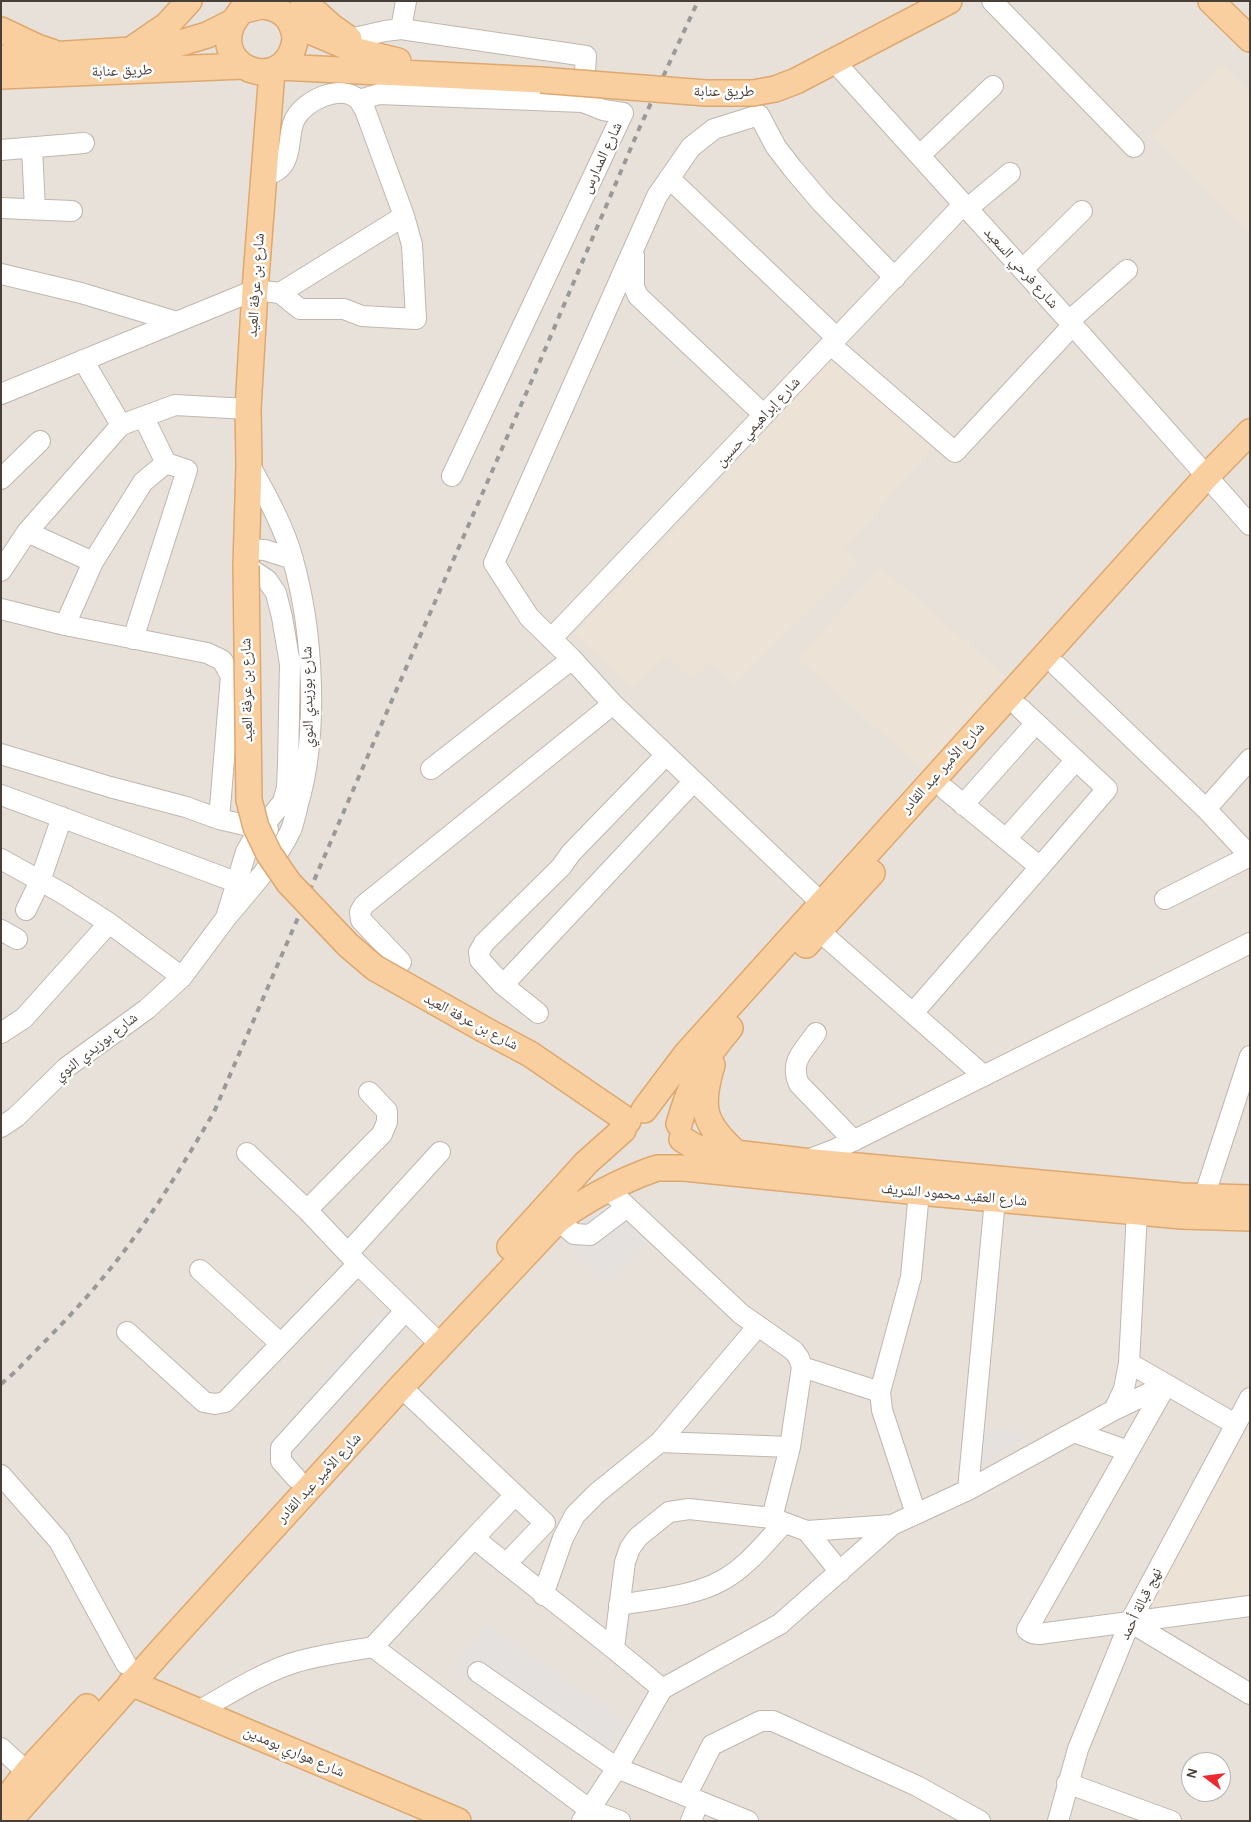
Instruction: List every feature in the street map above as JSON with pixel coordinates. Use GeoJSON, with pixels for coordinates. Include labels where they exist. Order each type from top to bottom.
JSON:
{"type":"FeatureCollection","features":[{"type":"Feature","properties":{"kind":"main road"},"geometry":{"type":"LineString","coordinates":[[128,51],[166,25],[189,1]]}},
{"type":"Feature","properties":{"kind":"main road","name":"طريق عنابة"},"geometry":{"type":"LineString","coordinates":[[276,69],[541,80],[706,93],[754,93],[775,90],[796,81],[949,1]]}},
{"type":"Feature","properties":{"kind":"main road"},"geometry":{"type":"LineString","coordinates":[[1211,1],[1250,38]]}},
{"type":"Feature","properties":{"kind":"main road"},"geometry":{"type":"LineString","coordinates":[[1235,1],[1250,16]]}},
{"type":"Feature","properties":{"kind":"main road"},"geometry":{"type":"LineString","coordinates":[[292,11],[295,39],[291,55],[276,69],[257,72],[243,66],[234,56],[229,43],[230,29],[240,11],[262,6],[280,11],[292,11],[332,27],[373,56]]}},
{"type":"Feature","properties":{"kind":"main road","name":"طريق عنابة"},"geometry":{"type":"LineString","coordinates":[[1,58],[164,48],[207,35],[240,11]]}},
{"type":"Feature","properties":{"kind":"main road","name":"طريق عنابة"},"geometry":{"type":"LineString","coordinates":[[292,11],[339,44],[373,56],[479,78]]}},
{"type":"Feature","properties":{"kind":"main road"},"geometry":{"type":"LineString","coordinates":[[1,30],[37,47],[59,54]]}},
{"type":"Feature","properties":{"kind":"main road","name":"طريق عنابة"},"geometry":{"type":"LineString","coordinates":[[1,76],[243,66]]}},
{"type":"Feature","properties":{"kind":"main road","name":"شارع بن عرفة العيد"},"geometry":{"type":"LineString","coordinates":[[276,69],[254,290],[248,409],[249,464],[246,558],[249,800],[256,827],[289,884],[348,946],[375,968],[409,989],[530,1054],[631,1120]]}},
{"type":"Feature","properties":{"kind":"main road","name":"شارع الأمير عبد القادر"},"geometry":{"type":"LineString","coordinates":[[680,1132],[697,1073],[720,1040],[820,917],[955,797],[1028,715],[1057,666],[1211,483],[1250,432]]}},
{"type":"Feature","properties":{"kind":"main road","name":"شارع الأمير عبد القادر"},"geometry":{"type":"LineString","coordinates":[[1,1806],[27,1772],[129,1674],[401,1387],[435,1339],[501,1257],[586,1162],[631,1120],[687,1053],[820,917],[1211,483],[1250,456]]}},
{"type":"Feature","properties":{"kind":"main road"},"geometry":{"type":"LineString","coordinates":[[720,1040],[706,1091],[706,1111],[713,1129],[736,1153]]}},
{"type":"Feature","properties":{"kind":"main road"},"geometry":{"type":"LineString","coordinates":[[653,1108],[664,1111],[672,1116],[680,1132],[679,1154],[673,1162],[664,1168],[644,1169],[635,1165],[623,1150],[621,1140],[631,1120],[653,1108]]}},
{"type":"Feature","properties":{"kind":"main road","name":"شارع العقيد محمود الشريف"},"geometry":{"type":"LineString","coordinates":[[680,1132],[695,1147],[803,1161],[1172,1195],[1250,1198]]}},
{"type":"Feature","properties":{"kind":"main road","name":"شارع العقيد محمود الشريف"},"geometry":{"type":"LineString","coordinates":[[656,1169],[684,1168],[1182,1216],[1250,1218]]}},
{"type":"Feature","properties":{"kind":"main road","name":"شارع الأمير عبد القادر"},"geometry":{"type":"LineString","coordinates":[[10,1821],[129,1674],[296,1478],[435,1339],[558,1220],[607,1188],[656,1169]]}},
{"type":"Feature","properties":{"kind":"main road","name":"شارع هواري بومدين"},"geometry":{"type":"LineString","coordinates":[[129,1674],[197,1712],[458,1821]]}},
{"type":"Feature","properties":{"kind":"street"},"geometry":{"type":"LineString","coordinates":[[401,29],[406,1]]}},
{"type":"Feature","properties":{"kind":"street"},"geometry":{"type":"LineString","coordinates":[[992,1],[1134,147]]}},
{"type":"Feature","properties":{"kind":"street"},"geometry":{"type":"LineString","coordinates":[[350,39],[401,29],[586,56],[583,102],[378,94],[358,100]]}},
{"type":"Feature","properties":{"kind":"street","name":"شارع فرحي السعيد"},"geometry":{"type":"LineString","coordinates":[[834,61],[1071,323],[1250,525]]}},
{"type":"Feature","properties":{"kind":"street"},"geometry":{"type":"LineString","coordinates":[[920,155],[993,86]]}},
{"type":"Feature","properties":{"kind":"street"},"geometry":{"type":"LineString","coordinates":[[1,394],[254,290],[280,294],[300,309],[344,309],[362,316],[416,319],[412,245],[404,216],[365,110],[358,100],[349,94],[338,93],[316,100],[303,109],[295,119],[285,162],[275,172],[265,175]]}},
{"type":"Feature","properties":{"kind":"street","name":"شارع المدارس"},"geometry":{"type":"LineString","coordinates":[[452,476],[623,114],[603,110],[583,102]]}},
{"type":"Feature","properties":{"kind":"street"},"geometry":{"type":"LineString","coordinates":[[895,278],[821,202],[793,169],[776,147],[759,115],[714,130],[691,147],[657,196],[494,563],[529,617],[572,659],[612,704],[694,782],[913,1013],[984,1076]]}},
{"type":"Feature","properties":{"kind":"street"},"geometry":{"type":"LineString","coordinates":[[1,150],[84,144]]}},
{"type":"Feature","properties":{"kind":"street"},"geometry":{"type":"LineString","coordinates":[[32,148],[36,209]]}},
{"type":"Feature","properties":{"kind":"street","name":"شارع إبراهيمي حسين"},"geometry":{"type":"LineString","coordinates":[[552,639],[895,278],[966,206],[1010,173]]}},
{"type":"Feature","properties":{"kind":"street"},"geometry":{"type":"LineString","coordinates":[[669,178],[834,342],[955,452],[1071,323],[1127,270]]}},
{"type":"Feature","properties":{"kind":"street"},"geometry":{"type":"LineString","coordinates":[[1,208],[72,211]]}},
{"type":"Feature","properties":{"kind":"street"},"geometry":{"type":"LineString","coordinates":[[1022,269],[1082,211]]}},
{"type":"Feature","properties":{"kind":"street"},"geometry":{"type":"LineString","coordinates":[[280,294],[404,216]]}},
{"type":"Feature","properties":{"kind":"street"},"geometry":{"type":"LineString","coordinates":[[634,248],[634,287],[638,296],[764,415]]}},
{"type":"Feature","properties":{"kind":"street"},"geometry":{"type":"LineString","coordinates":[[1,274],[81,293],[177,322]]}},
{"type":"Feature","properties":{"kind":"street"},"geometry":{"type":"LineString","coordinates":[[83,360],[122,425]]}},
{"type":"Feature","properties":{"kind":"street"},"geometry":{"type":"LineString","coordinates":[[1,571],[27,532],[122,425],[175,405],[248,409]]}},
{"type":"Feature","properties":{"kind":"street"},"geometry":{"type":"LineString","coordinates":[[133,639],[187,470],[166,463],[144,418]]}},
{"type":"Feature","properties":{"kind":"street"},"geometry":{"type":"LineString","coordinates":[[1,479],[40,441]]}},
{"type":"Feature","properties":{"kind":"street"},"geometry":{"type":"LineString","coordinates":[[65,625],[92,562],[143,482],[166,463]]}},
{"type":"Feature","properties":{"kind":"street","name":"شارع بوزيدي النوي"},"geometry":{"type":"LineString","coordinates":[[1,1127],[16,1117],[67,1067],[147,1008],[182,977],[226,918],[271,864],[291,828],[305,782],[309,752],[310,696],[308,644],[302,599],[293,559],[270,501],[249,464]]}},
{"type":"Feature","properties":{"kind":"street"},"geometry":{"type":"LineString","coordinates":[[27,532],[92,562]]}},
{"type":"Feature","properties":{"kind":"street"},"geometry":{"type":"LineString","coordinates":[[246,558],[265,550],[293,559]]}},
{"type":"Feature","properties":{"kind":"street","name":"شارع بوزيدي النوي"},"geometry":{"type":"LineString","coordinates":[[226,918],[246,852],[255,836],[283,802],[287,787],[290,664],[282,617],[276,593],[267,580],[246,558]]}},
{"type":"Feature","properties":{"kind":"street"},"geometry":{"type":"LineString","coordinates":[[1,609],[65,625],[207,653],[222,660],[232,676],[219,820]]}},
{"type":"Feature","properties":{"kind":"street"},"geometry":{"type":"LineString","coordinates":[[431,769],[572,659]]}},
{"type":"Feature","properties":{"kind":"street"},"geometry":{"type":"LineString","coordinates":[[1057,666],[1206,810],[1250,856],[1165,899]]}},
{"type":"Feature","properties":{"kind":"street"},"geometry":{"type":"LineString","coordinates":[[401,962],[361,920],[360,912],[364,905],[612,704]]}},
{"type":"Feature","properties":{"kind":"street"},"geometry":{"type":"LineString","coordinates":[[913,1013],[1107,789],[1028,715]]}},
{"type":"Feature","properties":{"kind":"street"},"geometry":{"type":"LineString","coordinates":[[1,754],[110,787],[186,807],[219,820],[262,829],[291,828]]}},
{"type":"Feature","properties":{"kind":"street"},"geometry":{"type":"LineString","coordinates":[[538,1014],[503,985],[480,960],[479,952],[484,943],[561,867],[571,853],[666,755]]}},
{"type":"Feature","properties":{"kind":"street"},"geometry":{"type":"LineString","coordinates":[[1206,810],[1250,759]]}},
{"type":"Feature","properties":{"kind":"street"},"geometry":{"type":"LineString","coordinates":[[1006,839],[1076,760]]}},
{"type":"Feature","properties":{"kind":"street"},"geometry":{"type":"LineString","coordinates":[[503,985],[694,782]]}},
{"type":"Feature","properties":{"kind":"street"},"geometry":{"type":"LineString","coordinates":[[1,795],[236,882]]}},
{"type":"Feature","properties":{"kind":"street"},"geometry":{"type":"LineString","coordinates":[[955,797],[1040,867]]}},
{"type":"Feature","properties":{"kind":"street"},"geometry":{"type":"LineString","coordinates":[[26,910],[40,881],[62,817]]}},
{"type":"Feature","properties":{"kind":"street"},"geometry":{"type":"LineString","coordinates":[[1,859],[109,923],[182,977]]}},
{"type":"Feature","properties":{"kind":"street"},"geometry":{"type":"LineString","coordinates":[[1,1033],[24,1018],[109,923]]}},
{"type":"Feature","properties":{"kind":"street"},"geometry":{"type":"LineString","coordinates":[[803,1161],[854,1140],[1250,943]]}},
{"type":"Feature","properties":{"kind":"street"},"geometry":{"type":"LineString","coordinates":[[816,1033],[795,1063],[794,1074],[799,1084],[854,1140]]}},
{"type":"Feature","properties":{"kind":"street"},"geometry":{"type":"LineString","coordinates":[[1204,1197],[1250,1056]]}},
{"type":"Feature","properties":{"kind":"street"},"geometry":{"type":"LineString","coordinates":[[307,1210],[382,1134],[387,1122],[388,1111],[369,1092]]}},
{"type":"Feature","properties":{"kind":"street"},"geometry":{"type":"LineString","coordinates":[[127,1332],[204,1402],[215,1404],[225,1402],[281,1344],[440,1152]]}},
{"type":"Feature","properties":{"kind":"street"},"geometry":{"type":"LineString","coordinates":[[247,1153],[307,1210],[352,1259],[435,1339]]}},
{"type":"Feature","properties":{"kind":"street"},"geometry":{"type":"LineString","coordinates":[[607,1188],[741,1314],[794,1351],[802,1367],[778,1520],[744,1565],[723,1581],[698,1591],[620,1605]]}},
{"type":"Feature","properties":{"kind":"street"},"geometry":{"type":"LineString","coordinates":[[916,1514],[882,1410],[880,1392],[911,1277],[919,1192]]}},
{"type":"Feature","properties":{"kind":"street"},"geometry":{"type":"LineString","coordinates":[[968,1490],[995,1199]]}},
{"type":"Feature","properties":{"kind":"street"},"geometry":{"type":"LineString","coordinates":[[558,1220],[574,1234],[590,1235],[627,1207]]}},
{"type":"Feature","properties":{"kind":"street"},"geometry":{"type":"LineString","coordinates":[[1114,1410],[1124,1389],[1129,1363],[1136,1212]]}},
{"type":"Feature","properties":{"kind":"street"},"geometry":{"type":"LineString","coordinates":[[200,1270],[281,1344]]}},
{"type":"Feature","properties":{"kind":"street"},"geometry":{"type":"LineString","coordinates":[[296,1478],[281,1461],[281,1448],[405,1311]]}},
{"type":"Feature","properties":{"kind":"street"},"geometry":{"type":"LineString","coordinates":[[543,1595],[562,1538],[575,1515],[597,1493],[660,1442],[758,1326]]}},
{"type":"Feature","properties":{"kind":"street"},"geometry":{"type":"LineString","coordinates":[[1129,1363],[1235,1424]]}},
{"type":"Feature","properties":{"kind":"street"},"geometry":{"type":"LineString","coordinates":[[802,1367],[880,1392]]}},
{"type":"Feature","properties":{"kind":"street"},"geometry":{"type":"LineString","coordinates":[[586,1815],[617,1768],[662,1689],[780,1624],[892,1525],[968,1490],[1114,1410],[1166,1385]]}},
{"type":"Feature","properties":{"kind":"street"},"geometry":{"type":"LineString","coordinates":[[1166,1385],[1027,1630],[1032,1634],[1040,1634],[1250,1606]]}},
{"type":"Feature","properties":{"kind":"street"},"geometry":{"type":"LineString","coordinates":[[401,1387],[562,1538]]}},
{"type":"Feature","properties":{"kind":"street","name":"نهج قبالة أحمد"},"geometry":{"type":"LineString","coordinates":[[1058,1821],[1078,1749],[1130,1622],[1250,1398]]}},
{"type":"Feature","properties":{"kind":"street"},"geometry":{"type":"LineString","coordinates":[[1074,1432],[1128,1451]]}},
{"type":"Feature","properties":{"kind":"street"},"geometry":{"type":"LineString","coordinates":[[660,1442],[790,1447]]}},
{"type":"Feature","properties":{"kind":"street"},"geometry":{"type":"LineString","coordinates":[[1,1475],[59,1541],[129,1674]]}},
{"type":"Feature","properties":{"kind":"street"},"geometry":{"type":"LineString","coordinates":[[197,1712],[249,1683],[289,1665],[322,1655],[373,1647],[515,1495]]}},
{"type":"Feature","properties":{"kind":"street"},"geometry":{"type":"LineString","coordinates":[[614,1648],[625,1562],[630,1548],[638,1537],[669,1512],[689,1508],[778,1520],[807,1531],[892,1525]]}},
{"type":"Feature","properties":{"kind":"street"},"geometry":{"type":"LineString","coordinates":[[506,1564],[545,1523]]}},
{"type":"Feature","properties":{"kind":"street"},"geometry":{"type":"LineString","coordinates":[[807,1531],[840,1572]]}},
{"type":"Feature","properties":{"kind":"street"},"geometry":{"type":"LineString","coordinates":[[474,1538],[543,1595],[614,1648],[662,1689]]}},
{"type":"Feature","properties":{"kind":"street"},"geometry":{"type":"LineString","coordinates":[[1130,1622],[1250,1694]]}},
{"type":"Feature","properties":{"kind":"street"},"geometry":{"type":"LineString","coordinates":[[373,1647],[586,1815],[620,1821]]}},
{"type":"Feature","properties":{"kind":"street"},"geometry":{"type":"LineString","coordinates":[[478,1672],[617,1768],[748,1821]]}},
{"type":"Feature","properties":{"kind":"street"},"geometry":{"type":"LineString","coordinates":[[691,1821],[693,1799],[708,1750],[712,1745],[761,1721],[773,1722],[917,1786],[980,1821]]}},
{"type":"Feature","properties":{"kind":"street"},"geometry":{"type":"LineString","coordinates":[[1,1748],[27,1772]]}},
{"type":"Feature","properties":{"kind":"street"},"geometry":{"type":"LineString","coordinates":[[1067,1783],[1172,1821]]}},
{"type":"Feature","properties":{"kind":"shaded area"},"geometry":{"type":"Polygon","coordinates":[[[1,1],[1250,1],[1250,1821],[1,1821],[1,1]]]}},
{"type":"Feature","properties":{"kind":"shaded area"},"geometry":{"type":"Polygon","coordinates":[[[1221,64],[1250,92],[1250,235],[1152,134],[1221,64]]]}},
{"type":"Feature","properties":{"kind":"shaded area"},"geometry":{"type":"Polygon","coordinates":[[[833,357],[934,445],[844,550],[858,563],[734,685],[710,662],[693,680],[666,656],[633,689],[574,634],[667,538],[833,357]]]}},
{"type":"Feature","properties":{"kind":"shaded area"},"geometry":{"type":"Polygon","coordinates":[[[881,567],[1005,676],[923,770],[797,658],[881,567]]]}},
{"type":"Feature","properties":{"kind":"shaded area"},"geometry":{"type":"Polygon","coordinates":[[[609,1201],[648,1240],[606,1283],[559,1237],[609,1201]]]}},
{"type":"Feature","properties":{"kind":"shaded area"},"geometry":{"type":"Polygon","coordinates":[[[379,1314],[404,1334],[280,1471],[263,1453],[379,1314]]]}},
{"type":"Feature","properties":{"kind":"shaded area"},"geometry":{"type":"Polygon","coordinates":[[[1250,1419],[1250,1593],[1148,1609],[1250,1419]]]}},
{"type":"Feature","properties":{"kind":"shaded area"},"geometry":{"type":"Polygon","coordinates":[[[976,1427],[1029,1433],[973,1471],[976,1427]]]}},
{"type":"Feature","properties":{"kind":"shaded area"},"geometry":{"type":"Polygon","coordinates":[[[487,1625],[628,1723],[597,1767],[451,1669],[487,1625]]]}},
{"type":"Feature","properties":{"kind":"railway"},"geometry":{"type":"LineString","coordinates":[[1,1384],[70,1315],[117,1260],[161,1198],[214,1112],[639,129],[698,1]]}}]}
